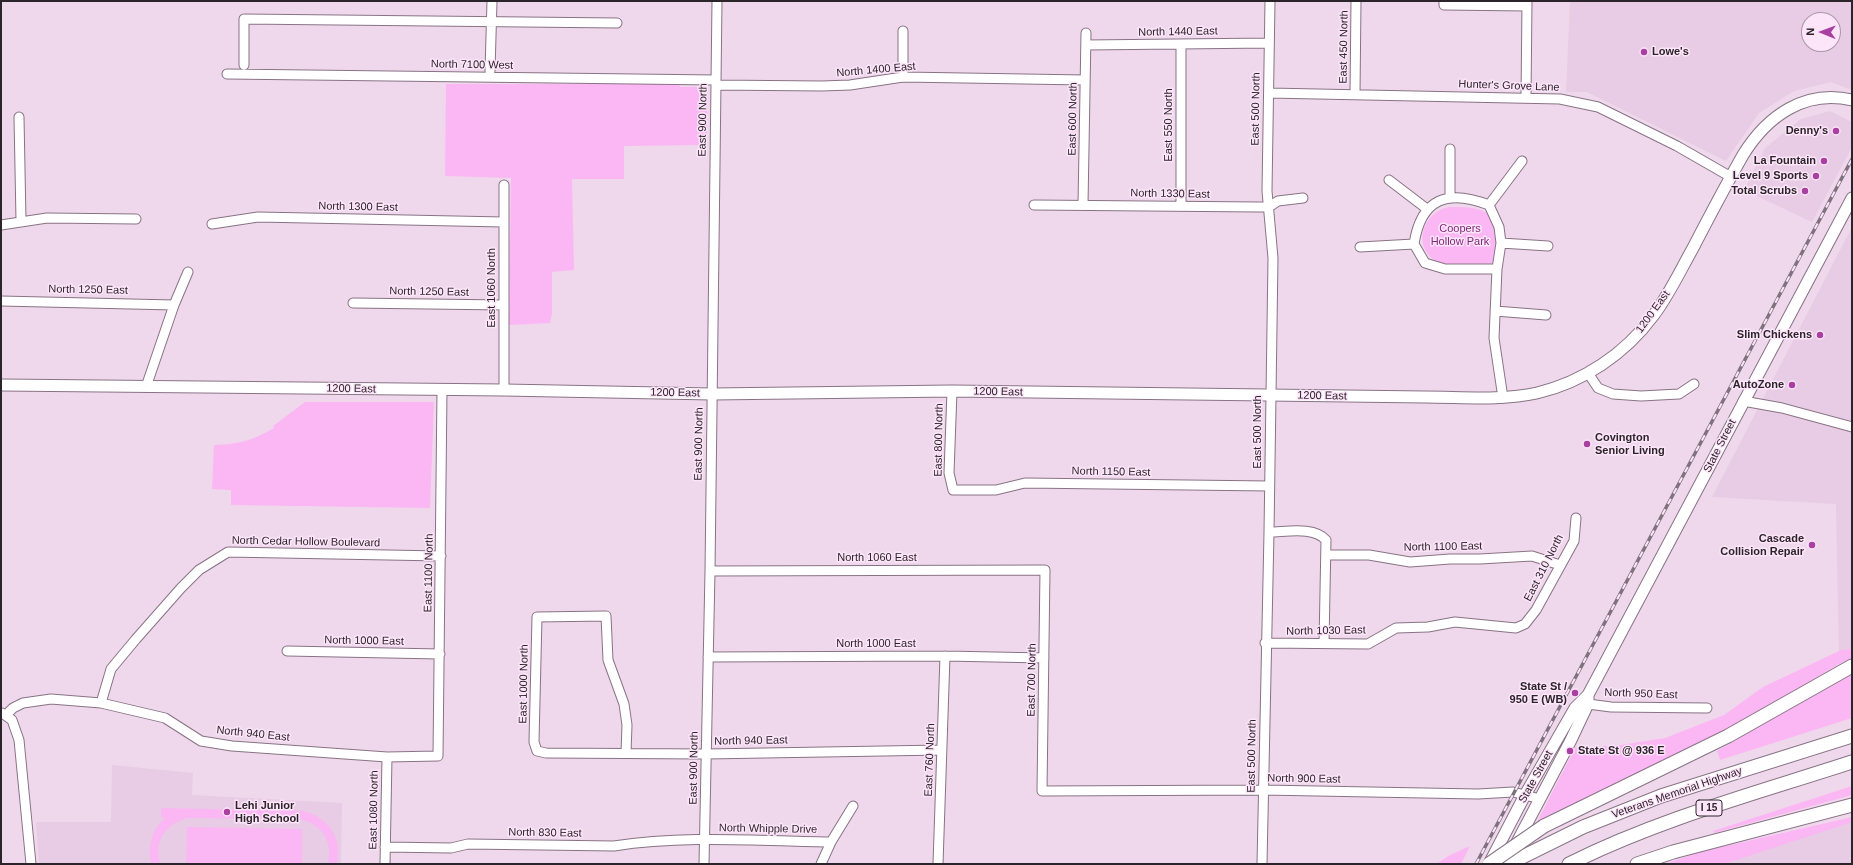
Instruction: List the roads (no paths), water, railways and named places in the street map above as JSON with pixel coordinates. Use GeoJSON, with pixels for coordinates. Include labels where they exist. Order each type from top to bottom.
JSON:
{"type":"FeatureCollection","features":[{"type":"Feature","properties":{"kind":"highway"},"geometry":{"type":"LineString","coordinates":[[1489,864],[1544,826],[1728,736],[1852,666]]}},
{"type":"Feature","properties":{"kind":"highway","name":"Veterans Memorial Highway"},"geometry":{"type":"LineString","coordinates":[[1507,864],[1602,819],[1661,796],[1852,736]]}},
{"type":"Feature","properties":{"kind":"highway","name":"I 15"},"geometry":{"type":"LineString","coordinates":[[1569,864],[1620,840],[1669,822],[1852,762]]}},
{"type":"Feature","properties":{"kind":"highway"},"geometry":{"type":"LineString","coordinates":[[1637,864],[1673,852],[1852,805]]}},
{"type":"Feature","properties":{"kind":"main road","name":"1200 East"},"geometry":{"type":"LineString","coordinates":[[1,385],[504,390],[712,394],[952,391],[1503,398],[1537,393],[1551,389],[1588,373],[1609,360],[1630,342],[1654,315],[1667,295],[1731,177],[1756,136],[1782,112],[1793,105],[1813,99],[1836,97],[1852,100]]}},
{"type":"Feature","properties":{"kind":"main road","name":"State Street"},"geometry":{"type":"LineString","coordinates":[[1507,864],[1588,699],[1743,401],[1852,198]]}},
{"type":"Feature","properties":{"kind":"main road","name":"State Street"},"geometry":{"type":"LineString","coordinates":[[1489,864],[1524,796],[1575,708],[1588,699]]}},
{"type":"Feature","properties":{"kind":"street"},"geometry":{"type":"LineString","coordinates":[[490,72],[492,1]]}},
{"type":"Feature","properties":{"kind":"street","name":"East 900 North"},"geometry":{"type":"LineString","coordinates":[[704,864],[710,571],[717,1]]}},
{"type":"Feature","properties":{"kind":"street","name":"East 500 North"},"geometry":{"type":"LineString","coordinates":[[1262,864],[1265,643],[1269,532],[1272,258],[1268,191],[1270,1]]}},
{"type":"Feature","properties":{"kind":"street","name":"East 450 North"},"geometry":{"type":"LineString","coordinates":[[1355,94],[1356,1]]}},
{"type":"Feature","properties":{"kind":"street"},"geometry":{"type":"LineString","coordinates":[[1444,3],[1527,4],[1526,98]]}},
{"type":"Feature","properties":{"kind":"street"},"geometry":{"type":"LineString","coordinates":[[244,65],[244,19],[618,23]]}},
{"type":"Feature","properties":{"kind":"street"},"geometry":{"type":"LineString","coordinates":[[903,77],[904,31]]}},
{"type":"Feature","properties":{"kind":"street","name":"East 600 North"},"geometry":{"type":"LineString","coordinates":[[1083,205],[1086,33]]}},
{"type":"Feature","properties":{"kind":"street","name":"North 1440 East"},"geometry":{"type":"LineString","coordinates":[[1086,45],[1269,43]]}},
{"type":"Feature","properties":{"kind":"street","name":"East 550 North"},"geometry":{"type":"LineString","coordinates":[[1181,44],[1181,206]]}},
{"type":"Feature","properties":{"kind":"street","name":"North 7100 West"},"geometry":{"type":"LineString","coordinates":[[227,74],[716,82]]}},
{"type":"Feature","properties":{"kind":"street","name":"North 1400 East"},"geometry":{"type":"LineString","coordinates":[[716,82],[822,86],[850,85],[903,77],[1086,80]]}},
{"type":"Feature","properties":{"kind":"street","name":"Hunter's Grove Lane"},"geometry":{"type":"LineString","coordinates":[[1269,93],[1560,99],[1598,108],[1677,146],[1731,177]]}},
{"type":"Feature","properties":{"kind":"street"},"geometry":{"type":"LineString","coordinates":[[19,117],[21,221]]}},
{"type":"Feature","properties":{"kind":"street"},"geometry":{"type":"LineString","coordinates":[[1450,149],[1450,198]]}},
{"type":"Feature","properties":{"kind":"street"},"geometry":{"type":"LineString","coordinates":[[1489,205],[1522,161]]}},
{"type":"Feature","properties":{"kind":"street"},"geometry":{"type":"LineString","coordinates":[[1389,180],[1427,209]]}},
{"type":"Feature","properties":{"kind":"street","name":"East 1060 North"},"geometry":{"type":"LineString","coordinates":[[504,185],[504,390]]}},
{"type":"Feature","properties":{"kind":"street","name":"North 1330 East"},"geometry":{"type":"LineString","coordinates":[[1034,205],[1269,207],[1278,201],[1303,198]]}},
{"type":"Feature","properties":{"kind":"street"},"geometry":{"type":"LineString","coordinates":[[1497,268],[1445,269],[1425,263],[1414,244],[1421,218],[1427,209],[1437,201],[1450,198],[1473,198],[1489,205],[1499,228],[1501,243],[1497,268],[1494,338],[1503,398]]}},
{"type":"Feature","properties":{"kind":"street","name":"North 1300 East"},"geometry":{"type":"LineString","coordinates":[[212,224],[258,217],[504,222]]}},
{"type":"Feature","properties":{"kind":"street"},"geometry":{"type":"LineString","coordinates":[[1,225],[47,218],[136,219]]}},
{"type":"Feature","properties":{"kind":"street"},"geometry":{"type":"LineString","coordinates":[[1501,243],[1548,246]]}},
{"type":"Feature","properties":{"kind":"street"},"geometry":{"type":"LineString","coordinates":[[1360,247],[1414,244]]}},
{"type":"Feature","properties":{"kind":"street"},"geometry":{"type":"LineString","coordinates":[[146,387],[174,304],[188,272]]}},
{"type":"Feature","properties":{"kind":"street","name":"North 1250 East"},"geometry":{"type":"LineString","coordinates":[[1,301],[174,304]]}},
{"type":"Feature","properties":{"kind":"street","name":"North 1250 East"},"geometry":{"type":"LineString","coordinates":[[353,303],[504,305]]}},
{"type":"Feature","properties":{"kind":"street"},"geometry":{"type":"LineString","coordinates":[[1495,311],[1546,315]]}},
{"type":"Feature","properties":{"kind":"street"},"geometry":{"type":"LineString","coordinates":[[1588,373],[1598,388],[1613,394],[1641,396],[1679,394],[1694,384]]}},
{"type":"Feature","properties":{"kind":"street","name":"East 1100 North"},"geometry":{"type":"LineString","coordinates":[[438,756],[442,390]]}},
{"type":"Feature","properties":{"kind":"street","name":"East 800 North"},"geometry":{"type":"LineString","coordinates":[[952,391],[949,473],[953,490]]}},
{"type":"Feature","properties":{"kind":"street"},"geometry":{"type":"LineString","coordinates":[[1743,401],[1782,408],[1852,427]]}},
{"type":"Feature","properties":{"kind":"street","name":"North 1150 East"},"geometry":{"type":"LineString","coordinates":[[953,490],[996,490],[1025,483],[1269,486]]}},
{"type":"Feature","properties":{"kind":"street","name":"East 310 North"},"geometry":{"type":"LineString","coordinates":[[1525,624],[1536,610],[1574,541],[1576,518]]}},
{"type":"Feature","properties":{"kind":"street"},"geometry":{"type":"LineString","coordinates":[[1269,532],[1313,532],[1322,535],[1326,540],[1324,643]]}},
{"type":"Feature","properties":{"kind":"street","name":"North Cedar Hollow Boulevard"},"geometry":{"type":"LineString","coordinates":[[101,703],[111,669],[131,645],[181,588],[200,570],[228,552],[441,556]]}},
{"type":"Feature","properties":{"kind":"street","name":"North 1100 East"},"geometry":{"type":"LineString","coordinates":[[1326,555],[1369,555],[1410,562],[1532,556],[1560,565]]}},
{"type":"Feature","properties":{"kind":"street","name":"North 1060 East"},"geometry":{"type":"LineString","coordinates":[[710,571],[1045,570]]}},
{"type":"Feature","properties":{"kind":"street","name":"East 700 North"},"geometry":{"type":"LineString","coordinates":[[1042,791],[1045,570]]}},
{"type":"Feature","properties":{"kind":"street","name":"East 1000 North"},"geometry":{"type":"LineString","coordinates":[[537,751],[534,742],[537,617],[606,616],[608,660],[624,704],[627,725],[626,753]]}},
{"type":"Feature","properties":{"kind":"street","name":"North 1030 East"},"geometry":{"type":"LineString","coordinates":[[1265,643],[1368,644],[1396,628],[1428,626],[1454,622],[1516,628],[1525,624]]}},
{"type":"Feature","properties":{"kind":"street","name":"North 1000 East"},"geometry":{"type":"LineString","coordinates":[[287,651],[440,654]]}},
{"type":"Feature","properties":{"kind":"street","name":"North 1000 East"},"geometry":{"type":"LineString","coordinates":[[708,657],[945,656],[1044,658]]}},
{"type":"Feature","properties":{"kind":"street","name":"East 760 North"},"geometry":{"type":"LineString","coordinates":[[938,864],[945,656]]}},
{"type":"Feature","properties":{"kind":"street","name":"North 950 East"},"geometry":{"type":"LineString","coordinates":[[1588,699],[1611,707],[1707,708]]}},
{"type":"Feature","properties":{"kind":"street","name":"North 940 East"},"geometry":{"type":"LineString","coordinates":[[4,713],[23,703],[44,700],[101,703],[165,718],[201,741],[232,746],[387,757],[438,756]]}},
{"type":"Feature","properties":{"kind":"street"},"geometry":{"type":"LineString","coordinates":[[4,713],[12,720],[20,740],[30,864]]}},
{"type":"Feature","properties":{"kind":"street","name":"North 940 East"},"geometry":{"type":"LineString","coordinates":[[537,751],[546,753],[706,754],[942,750]]}},
{"type":"Feature","properties":{"kind":"street","name":"East 1080 North"},"geometry":{"type":"LineString","coordinates":[[385,864],[387,757]]}},
{"type":"Feature","properties":{"kind":"street","name":"North 900 East"},"geometry":{"type":"LineString","coordinates":[[1042,791],[1263,790],[1478,794],[1513,792],[1540,799]]}},
{"type":"Feature","properties":{"kind":"street"},"geometry":{"type":"LineString","coordinates":[[821,864],[830,842],[853,806]]}},
{"type":"Feature","properties":{"kind":"street","name":"North 830 East"},"geometry":{"type":"LineString","coordinates":[[386,847],[451,848],[468,844],[614,846],[663,840],[704,840]]}},
{"type":"Feature","properties":{"kind":"street","name":"North Whipple Drive"},"geometry":{"type":"LineString","coordinates":[[704,840],[830,842]]}},
{"type":"Feature","properties":{"kind":"railway"},"geometry":{"type":"LineString","coordinates":[[1476,864],[1852,159]]}},
{"type":"Feature","properties":{"kind":"place","name":"Lowe's"},"geometry":{"type":"Point","coordinates":[1644,52]}},
{"type":"Feature","properties":{"kind":"place","name":"Denny's"},"geometry":{"type":"Point","coordinates":[1836,131]}},
{"type":"Feature","properties":{"kind":"place","name":"La Fountain"},"geometry":{"type":"Point","coordinates":[1824,161]}},
{"type":"Feature","properties":{"kind":"place","name":"Level 9 Sports"},"geometry":{"type":"Point","coordinates":[1816,176]}},
{"type":"Feature","properties":{"kind":"place","name":"Total Scrubs"},"geometry":{"type":"Point","coordinates":[1805,191]}},
{"type":"Feature","properties":{"kind":"place","name":"Slim Chickens"},"geometry":{"type":"Point","coordinates":[1820,335]}},
{"type":"Feature","properties":{"kind":"place","name":"AutoZone"},"geometry":{"type":"Point","coordinates":[1792,385]}},
{"type":"Feature","properties":{"kind":"place","name":"Covington Senior Living"},"geometry":{"type":"Point","coordinates":[1587,444]}},
{"type":"Feature","properties":{"kind":"place","name":"Cascade Collision Repair"},"geometry":{"type":"Point","coordinates":[1812,545]}},
{"type":"Feature","properties":{"kind":"place","name":"State St / 950 E (WB)"},"geometry":{"type":"Point","coordinates":[1575,693]}},
{"type":"Feature","properties":{"kind":"place","name":"State St @ 936 E"},"geometry":{"type":"Point","coordinates":[1570,751]}},
{"type":"Feature","properties":{"kind":"place","name":"Lehi Junior High School"},"geometry":{"type":"Point","coordinates":[227,812]}},
{"type":"Feature","properties":{"kind":"park label","name":"Coopers Hollow Park"},"geometry":{"type":"Point","coordinates":[1460,235]}}]}
